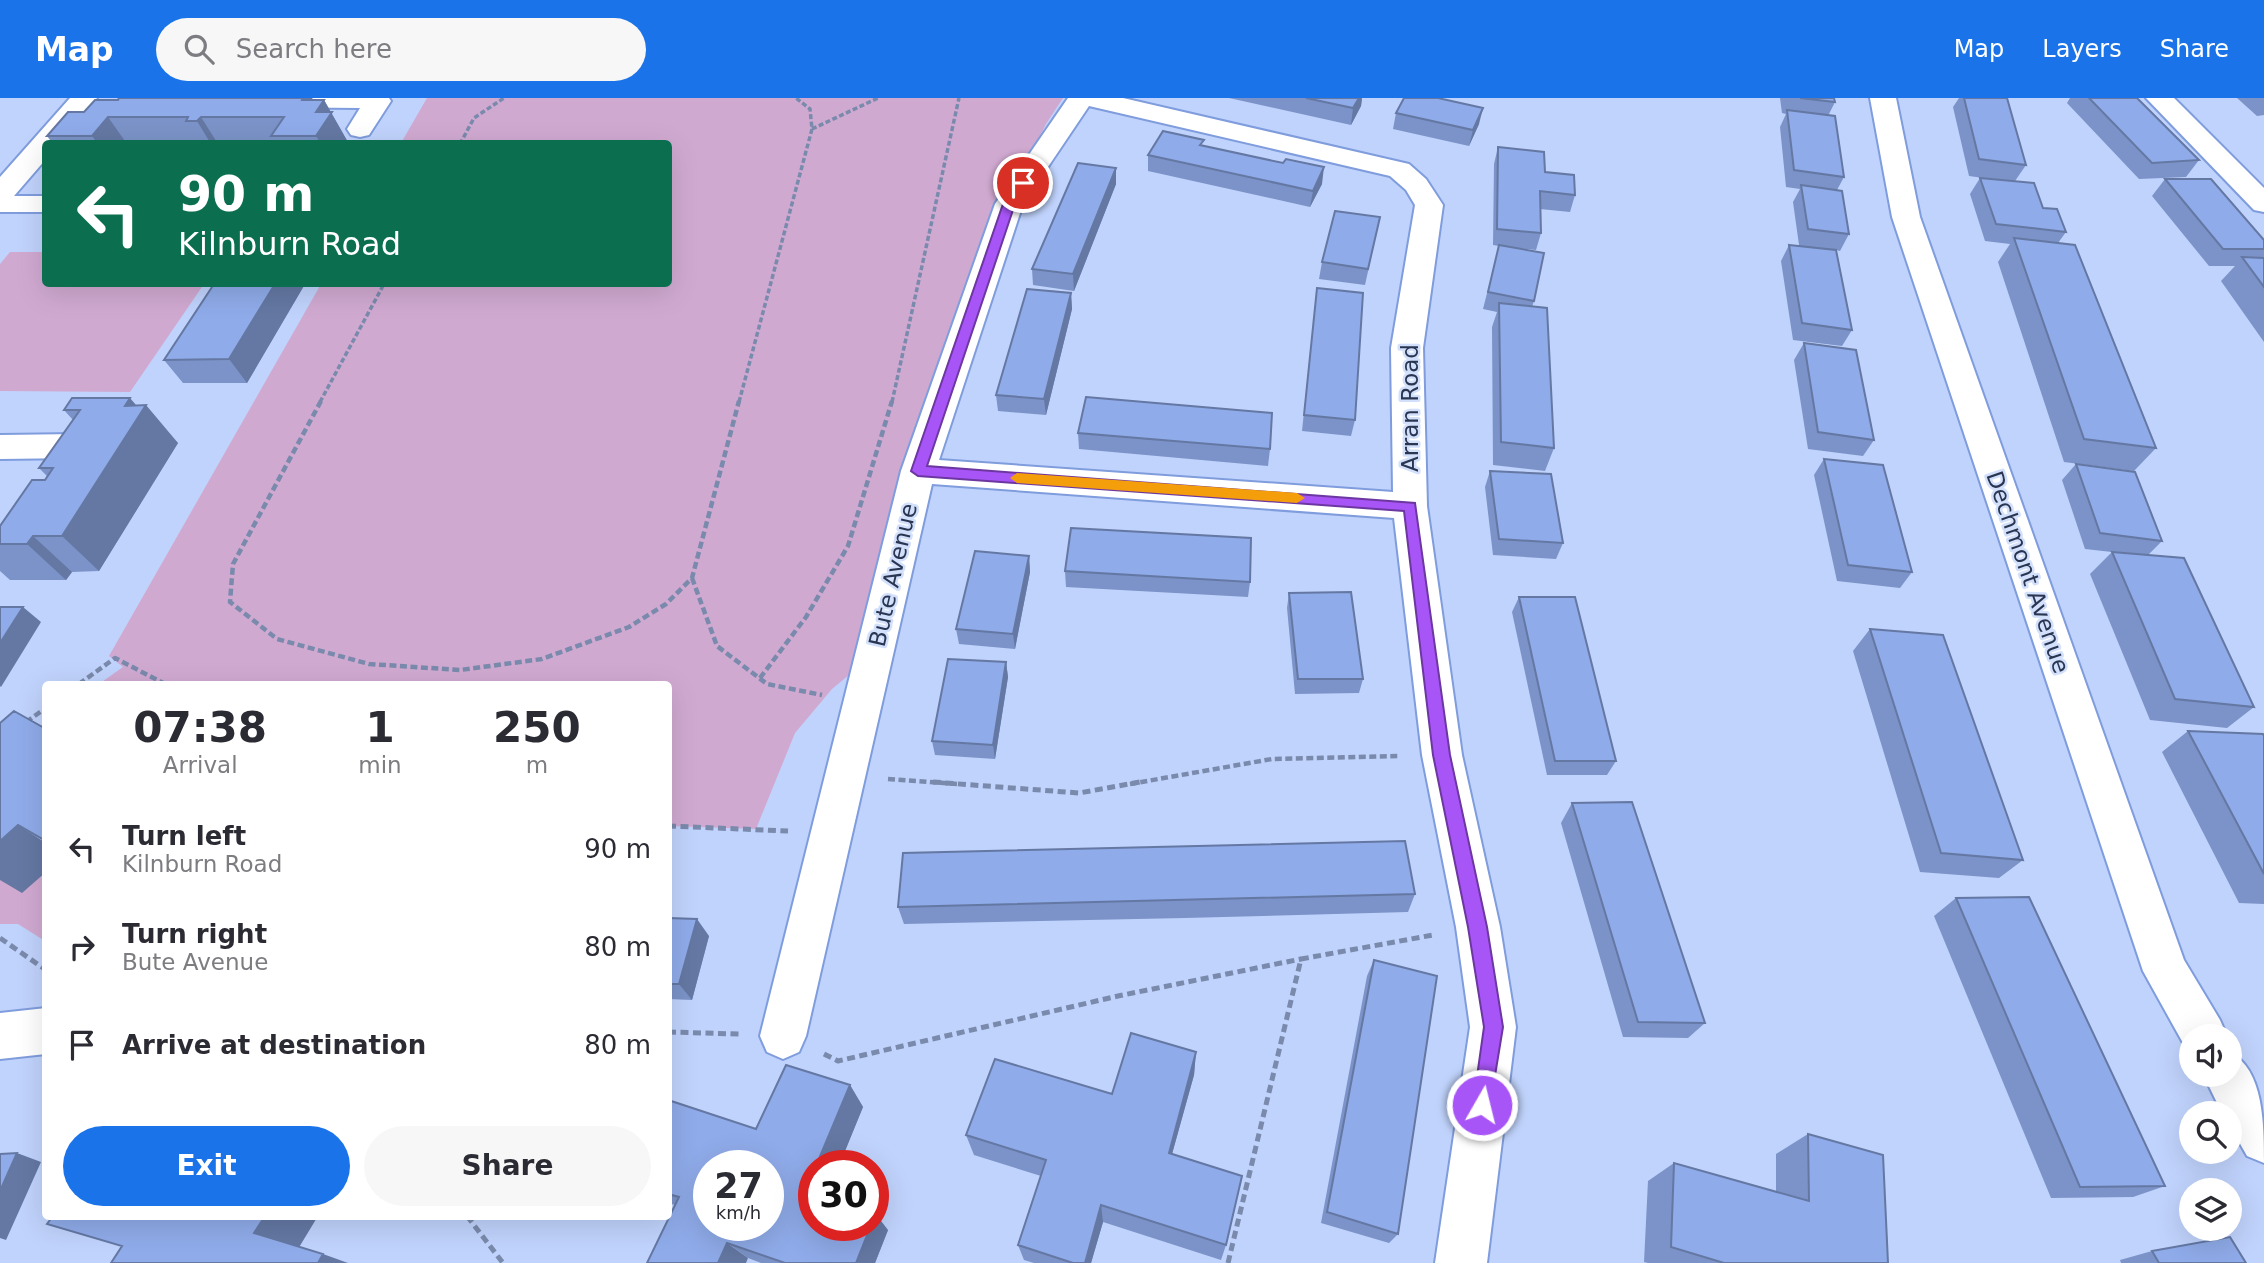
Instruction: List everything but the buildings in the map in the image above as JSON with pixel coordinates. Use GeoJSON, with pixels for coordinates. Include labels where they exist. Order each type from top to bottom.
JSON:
{"type":"FeatureCollection","features":[{"type":"Feature","properties":{"kind":"street"},"geometry":{"type":"LineString","coordinates":[[47,140],[84,98]]}},
{"type":"Feature","properties":{"kind":"street"},"geometry":{"type":"LineString","coordinates":[[166,98],[378,101],[360,129]]}},
{"type":"Feature","properties":{"kind":"street","name":"Bute Avenue"},"geometry":{"type":"LineString","coordinates":[[783,1036],[918,471],[1009,204],[1081,98]]}},
{"type":"Feature","properties":{"kind":"street","name":"Arran Road"},"geometry":{"type":"LineString","coordinates":[[1089,98],[1399,170],[1416,185],[1429,205],[1407,348],[1410,506],[1442,755],[1478,927],[1493,1027],[1461,1263]]}},
{"type":"Feature","properties":{"kind":"street","name":"Dechmont Avenue"},"geometry":{"type":"LineString","coordinates":[[1883,98],[1906,217],[2165,971],[2196,1024]]}},
{"type":"Feature","properties":{"kind":"street"},"geometry":{"type":"LineString","coordinates":[[2159,98],[2260,196]]}},
{"type":"Feature","properties":{"kind":"street"},"geometry":{"type":"LineString","coordinates":[[0,194],[42,146]]}},
{"type":"Feature","properties":{"kind":"street"},"geometry":{"type":"LineString","coordinates":[[0,204],[42,204]]}},
{"type":"Feature","properties":{"kind":"street"},"geometry":{"type":"LineString","coordinates":[[2,450],[77,446]]}},
{"type":"Feature","properties":{"kind":"street"},"geometry":{"type":"LineString","coordinates":[[918,471],[1410,506]]}},
{"type":"Feature","properties":{"kind":"street"},"geometry":{"type":"LineString","coordinates":[[0,1036],[42,1031]]}},
{"type":"Feature","properties":{"kind":"street"},"geometry":{"type":"LineString","coordinates":[[2234,1087],[2264,1139]]}},
{"type":"Feature","properties":{"kind":"path"},"geometry":{"type":"LineString","coordinates":[[462,140],[474,118],[504,98]]}},
{"type":"Feature","properties":{"kind":"path"},"geometry":{"type":"LineString","coordinates":[[382,287],[233,564],[230,602],[277,639],[369,664],[460,670],[542,659],[629,627],[666,604],[692,578],[812,129],[810,109],[796,98]]}},
{"type":"Feature","properties":{"kind":"path"},"geometry":{"type":"LineString","coordinates":[[812,129],[878,98]]}},
{"type":"Feature","properties":{"kind":"path"},"geometry":{"type":"LineString","coordinates":[[760,678],[806,617],[848,546],[895,392],[959,98]]}},
{"type":"Feature","properties":{"kind":"path"},"geometry":{"type":"LineString","coordinates":[[692,578],[717,646],[767,684],[804,693],[864,699]]}},
{"type":"Feature","properties":{"kind":"path"},"geometry":{"type":"LineString","coordinates":[[83,681],[116,658],[159,681]]}},
{"type":"Feature","properties":{"kind":"path"},"geometry":{"type":"LineString","coordinates":[[23,724],[42,711]]}},
{"type":"Feature","properties":{"kind":"path"},"geometry":{"type":"LineString","coordinates":[[846,770],[883,779],[1079,793],[1272,759],[1442,755]]}},
{"type":"Feature","properties":{"kind":"path"},"geometry":{"type":"LineString","coordinates":[[672,826],[831,832]]}},
{"type":"Feature","properties":{"kind":"path"},"geometry":{"type":"LineString","coordinates":[[672,1032],[783,1036],[838,1061],[1118,996],[1478,927]]}},
{"type":"Feature","properties":{"kind":"path"},"geometry":{"type":"LineString","coordinates":[[0,938],[42,967]]}},
{"type":"Feature","properties":{"kind":"path"},"geometry":{"type":"LineString","coordinates":[[1228,1263],[1301,959]]}},
{"type":"Feature","properties":{"kind":"path"},"geometry":{"type":"LineString","coordinates":[[470,1220],[503,1263]]}},
{"type":"Feature","properties":{"kind":"shaded area"},"geometry":{"type":"Polygon","coordinates":[[[427,98],[1063,98],[1046,124],[982,250],[866,661],[832,689],[795,733],[756,829],[672,826],[672,681],[103,681],[123,667],[109,656],[319,287],[672,287],[672,140],[403,140],[427,98]]]}},
{"type":"Feature","properties":{"kind":"shaded area"},"geometry":{"type":"Polygon","coordinates":[[[10,252],[42,252],[42,287],[202,287],[130,392],[0,391],[0,264],[10,252]]]}},
{"type":"Feature","properties":{"kind":"shaded area"},"geometry":{"type":"Polygon","coordinates":[[[42,873],[42,939],[18,924],[0,924],[0,880],[42,873]]]}},
{"type":"Feature","properties":{"kind":"slow traffic"},"geometry":{"type":"LineString","coordinates":[[1017,478],[1297,498]]}},
{"type":"Feature","properties":{"kind":"route"},"geometry":{"type":"LineString","coordinates":[[1023,183],[1009,204],[918,471],[1410,506],[1442,755],[1478,927],[1493,1027],[1482,1105]]}}]}
